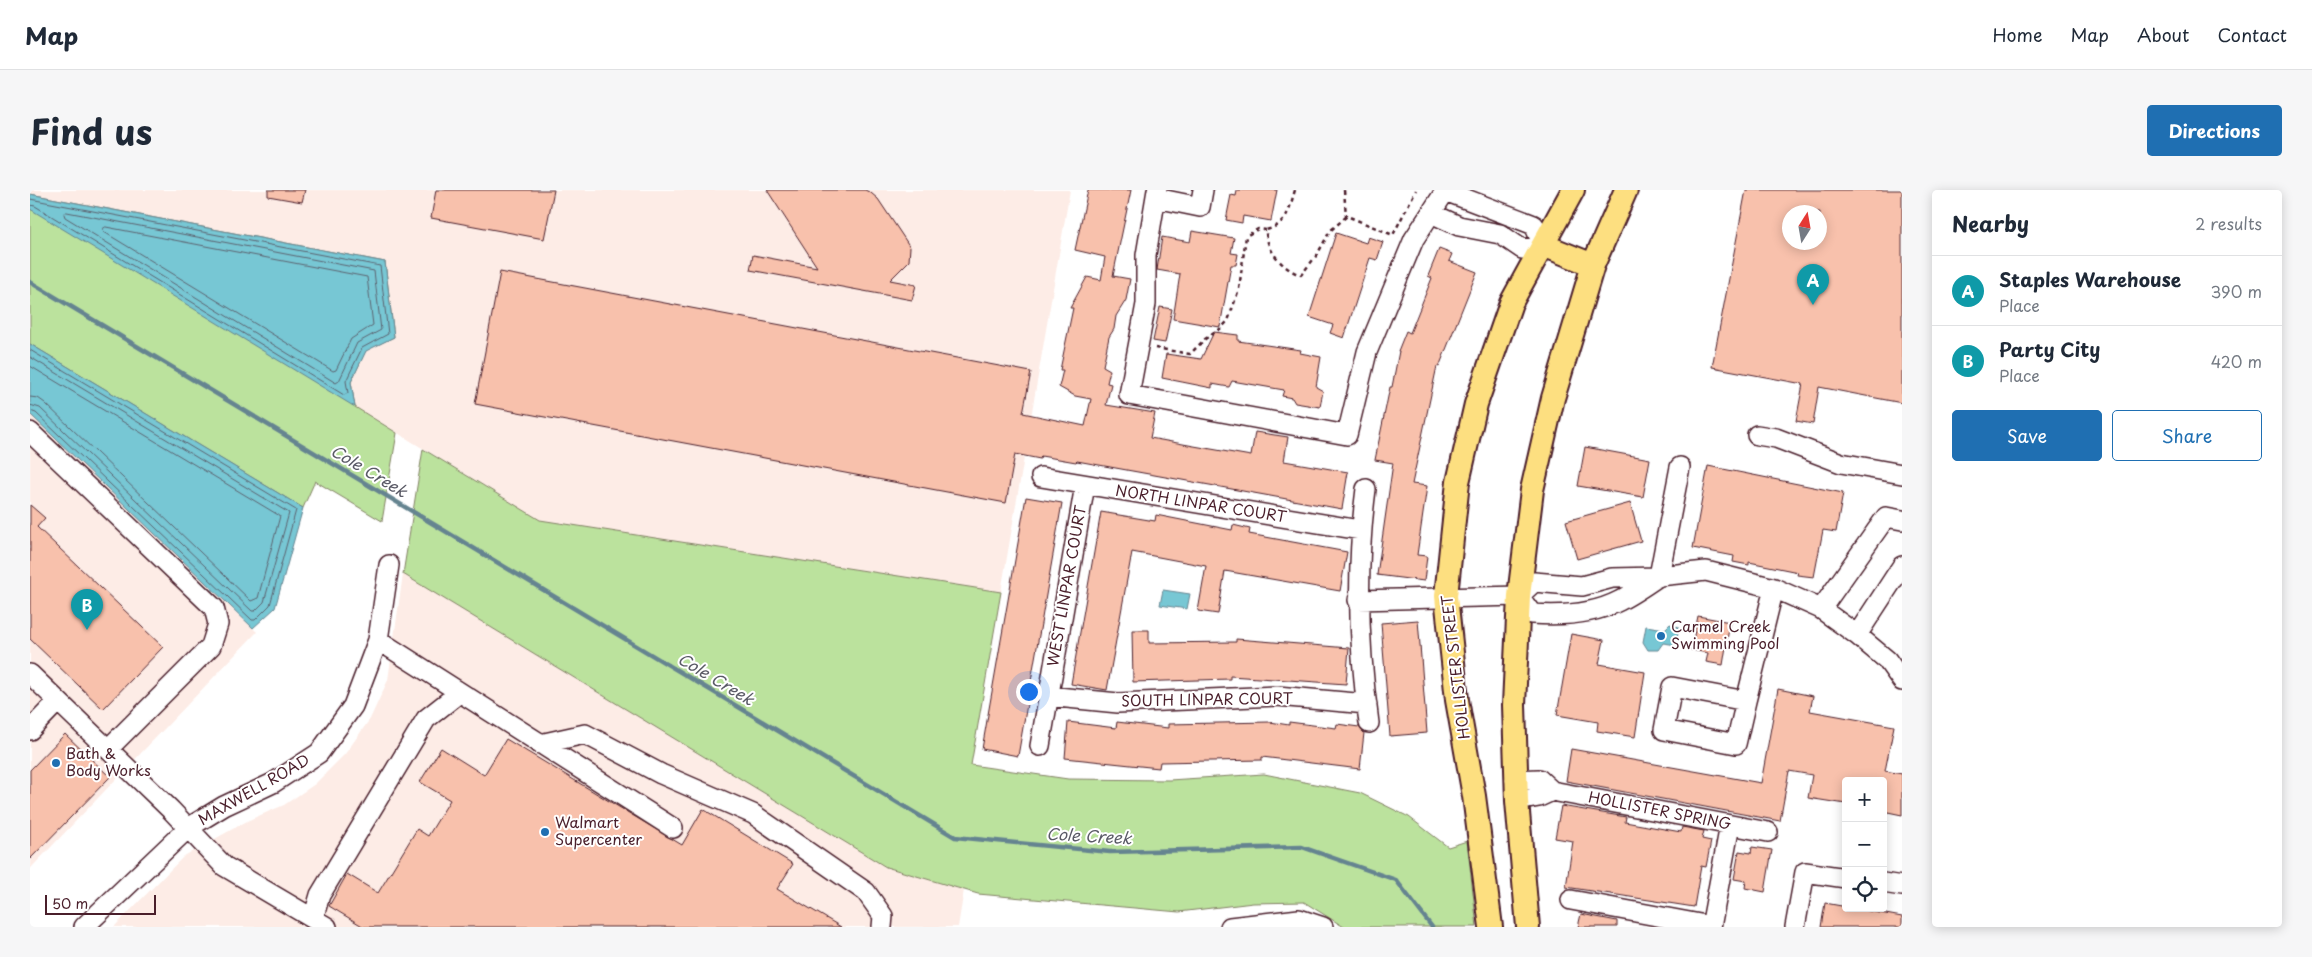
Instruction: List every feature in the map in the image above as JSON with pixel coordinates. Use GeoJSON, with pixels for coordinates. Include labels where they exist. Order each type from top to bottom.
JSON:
{"type":"FeatureCollection","features":[{"type":"Feature","properties":{"kind":"main road","name":"HOLLISTER STREET"},"geometry":{"type":"LineString","coordinates":[[1491,927],[1474,796],[1457,700],[1446,596],[1458,482],[1476,404],[1511,303],[1573,190]]}},
{"type":"Feature","properties":{"kind":"main road"},"geometry":{"type":"LineString","coordinates":[[1528,927],[1516,790],[1514,705],[1519,596],[1534,480],[1553,398],[1593,265],[1626,190]]}},
{"type":"Feature","properties":{"kind":"main road"},"geometry":{"type":"LineString","coordinates":[[1543,245],[1593,265]]}},
{"type":"Feature","properties":{"kind":"street"},"geometry":{"type":"LineString","coordinates":[[1203,190],[1200,207],[1156,194],[1146,255],[1146,304],[1129,395],[1346,436],[1367,352],[1414,239],[1446,190],[1534,225],[1543,245],[1522,249],[1500,234],[1459,226],[1431,213]]}},
{"type":"Feature","properties":{"kind":"street"},"geometry":{"type":"LineString","coordinates":[[30,432],[214,608],[218,624],[211,646],[108,749]]}},
{"type":"Feature","properties":{"kind":"street"},"geometry":{"type":"LineString","coordinates":[[1757,435],[1776,438],[1841,463],[1902,474]]}},
{"type":"Feature","properties":{"kind":"street"},"geometry":{"type":"LineString","coordinates":[[1519,596],[1532,614],[1549,615],[1584,612],[1619,602],[1659,576],[1680,467]]}},
{"type":"Feature","properties":{"kind":"street","name":"NORTH LINPAR COURT"},"geometry":{"type":"LineString","coordinates":[[1041,477],[1360,530]]}},
{"type":"Feature","properties":{"kind":"street","name":"WEST LINPAR COURT"},"geometry":{"type":"LineString","coordinates":[[1040,746],[1047,696],[1085,485]]}},
{"type":"Feature","properties":{"kind":"street"},"geometry":{"type":"LineString","coordinates":[[1366,489],[1360,530],[1358,600],[1446,596],[1519,596],[1534,582],[1582,586],[1612,578],[1706,572],[1774,588],[1821,610],[1858,635],[1887,660],[1902,681]]}},
{"type":"Feature","properties":{"kind":"street"},"geometry":{"type":"LineString","coordinates":[[1821,610],[1886,517],[1902,520]]}},
{"type":"Feature","properties":{"kind":"street","name":"MAXWELL ROAD"},"geometry":{"type":"LineString","coordinates":[[92,924],[188,828],[224,806],[274,783],[319,753],[353,706],[378,640],[389,565]]}},
{"type":"Feature","properties":{"kind":"street"},"geometry":{"type":"LineString","coordinates":[[1858,635],[1902,566]]}},
{"type":"Feature","properties":{"kind":"street"},"geometry":{"type":"LineString","coordinates":[[1746,701],[1672,687],[1664,730],[1736,744],[1774,588]]}},
{"type":"Feature","properties":{"kind":"street","name":"SOUTH LINPAR COURT"},"geometry":{"type":"LineString","coordinates":[[1047,696],[1118,703],[1277,696],[1368,713],[1358,600]]}},
{"type":"Feature","properties":{"kind":"street"},"geometry":{"type":"LineString","coordinates":[[378,640],[673,828]]}},
{"type":"Feature","properties":{"kind":"street"},"geometry":{"type":"LineString","coordinates":[[30,674],[171,810],[224,866],[320,923]]}},
{"type":"Feature","properties":{"kind":"street"},"geometry":{"type":"LineString","coordinates":[[320,923],[320,896],[426,718],[459,693]]}},
{"type":"Feature","properties":{"kind":"street"},"geometry":{"type":"LineString","coordinates":[[30,730],[58,701]]}},
{"type":"Feature","properties":{"kind":"street"},"geometry":{"type":"LineString","coordinates":[[540,744],[585,734],[661,774],[753,814],[866,892],[883,916],[882,927]]}},
{"type":"Feature","properties":{"kind":"street","name":"HOLLISTER SPRING"},"geometry":{"type":"LineString","coordinates":[[1516,790],[1540,797],[1552,791],[1768,832]]}},
{"type":"Feature","properties":{"kind":"street"},"geometry":{"type":"LineString","coordinates":[[1571,900],[1711,927],[1730,825]]}},
{"type":"Feature","properties":{"kind":"street"},"geometry":{"type":"LineString","coordinates":[[1795,927],[1805,872],[1842,877]]}},
{"type":"Feature","properties":{"kind":"street"},"geometry":{"type":"LineString","coordinates":[[1887,884],[1902,886]]}},
{"type":"Feature","properties":{"kind":"street"},"geometry":{"type":"LineString","coordinates":[[1230,927],[1298,923],[1322,927]]}},
{"type":"Feature","properties":{"kind":"path"},"geometry":{"type":"LineString","coordinates":[[1139,345],[1190,354],[1204,339],[1220,330],[1228,321],[1239,290],[1246,236],[1258,229],[1277,228],[1284,220],[1294,190]]}},
{"type":"Feature","properties":{"kind":"path"},"geometry":{"type":"LineString","coordinates":[[1344,190],[1346,216]]}},
{"type":"Feature","properties":{"kind":"path"},"geometry":{"type":"LineString","coordinates":[[1346,216],[1393,234],[1416,190]]}},
{"type":"Feature","properties":{"kind":"path"},"geometry":{"type":"LineString","coordinates":[[1266,230],[1265,241],[1284,266],[1301,275],[1317,256],[1330,231],[1346,216]]}},
{"type":"Feature","properties":{"kind":"shaded area"},"geometry":{"type":"Polygon","coordinates":[[[30,190],[1070,190],[1001,592],[540,520],[355,407],[351,382],[366,350],[385,262],[30,194],[30,190]]]}},
{"type":"Feature","properties":{"kind":"shaded area"},"geometry":{"type":"Polygon","coordinates":[[[30,414],[257,632],[30,869],[30,414]]]}},
{"type":"Feature","properties":{"kind":"shaded area"},"geometry":{"type":"Polygon","coordinates":[[[403,574],[886,867],[964,890],[958,927],[114,927],[184,856],[249,820],[284,805],[315,784],[345,754],[370,719],[388,680],[403,574]]]}},
{"type":"Feature","properties":{"kind":"green space"},"geometry":{"type":"Polygon","coordinates":[[[30,194],[385,262],[394,337],[366,350],[351,382],[355,407],[397,433],[382,521],[315,481],[303,508],[30,344],[30,194]]]}},
{"type":"Feature","properties":{"kind":"green space"},"geometry":{"type":"Polygon","coordinates":[[[423,449],[540,520],[1001,592],[971,765],[1068,779],[1169,780],[1264,774],[1360,793],[1409,817],[1448,847],[1467,841],[1477,927],[1344,927],[1304,902],[1253,903],[1179,912],[978,894],[886,867],[403,574],[423,449]]]}},
{"type":"Feature","properties":{"kind":"water"},"geometry":{"type":"Polygon","coordinates":[[[30,194],[385,262],[394,337],[366,351],[351,382],[355,407],[30,209],[30,194]]]}},
{"type":"Feature","properties":{"kind":"water"},"geometry":{"type":"Polygon","coordinates":[[[30,344],[303,508],[275,608],[253,628],[30,414],[30,344]]]}},
{"type":"Feature","properties":{"kind":"water"},"geometry":{"type":"Polygon","coordinates":[[[1163,590],[1190,594],[1187,609],[1160,605],[1163,590]]]}},
{"type":"Feature","properties":{"kind":"water","name":"Carmel Creek Swimming Pool"},"geometry":{"type":"Polygon","coordinates":[[[1670,624],[1678,627],[1677,645],[1663,643],[1658,650],[1648,650],[1643,642],[1646,626],[1665,629],[1670,624]]]}},
{"type":"Feature","properties":{"kind":"building"},"geometry":{"type":"Polygon","coordinates":[[[268,190],[305,190],[302,202],[268,196],[268,190]]]}},
{"type":"Feature","properties":{"kind":"building"},"geometry":{"type":"Polygon","coordinates":[[[436,190],[554,190],[544,239],[431,218],[436,190]]]}},
{"type":"Feature","properties":{"kind":"building"},"geometry":{"type":"Polygon","coordinates":[[[767,190],[865,190],[871,193],[878,199],[910,247],[909,261],[890,280],[916,285],[912,300],[750,270],[753,255],[817,267],[767,190]]]}},
{"type":"Feature","properties":{"kind":"building"},"geometry":{"type":"Polygon","coordinates":[[[1088,190],[1131,190],[1113,276],[1130,279],[1126,300],[1116,316],[1114,329],[1109,337],[1103,366],[1110,370],[1107,383],[1111,384],[1106,405],[1155,413],[1150,438],[1194,446],[1251,456],[1255,432],[1288,437],[1284,461],[1348,472],[1342,509],[1077,461],[1041,456],[1040,459],[1015,454],[1006,503],[475,404],[500,272],[1031,372],[1023,413],[1085,426],[1091,399],[1075,396],[1059,387],[1063,370],[1060,370],[1073,308],[1070,308],[1087,277],[1101,280],[1105,257],[1075,250],[1088,190]]]}},
{"type":"Feature","properties":{"kind":"building"},"geometry":{"type":"Polygon","coordinates":[[[1237,190],[1277,190],[1271,221],[1243,216],[1242,223],[1226,220],[1231,195],[1236,196],[1237,190]]]}},
{"type":"Feature","properties":{"kind":"building"},"geometry":{"type":"Polygon","coordinates":[[[1746,190],[1902,190],[1902,403],[1819,387],[1813,424],[1796,421],[1803,384],[1712,367],[1746,190]]]}},
{"type":"Feature","properties":{"kind":"building"},"geometry":{"type":"Polygon","coordinates":[[[1192,231],[1234,238],[1231,253],[1238,254],[1236,265],[1231,265],[1220,327],[1173,319],[1180,274],[1157,270],[1162,237],[1190,242],[1192,231]]]}},
{"type":"Feature","properties":{"kind":"building"},"geometry":{"type":"Polygon","coordinates":[[[1336,233],[1366,243],[1368,237],[1383,242],[1377,260],[1370,258],[1344,338],[1330,333],[1333,325],[1309,317],[1336,233]]]}},
{"type":"Feature","properties":{"kind":"building"},"geometry":{"type":"Polygon","coordinates":[[[1439,249],[1452,254],[1449,261],[1477,272],[1439,367],[1437,366],[1412,484],[1427,486],[1417,555],[1427,556],[1424,581],[1377,575],[1393,463],[1375,460],[1390,387],[1392,387],[1398,351],[1406,331],[1410,333],[1432,278],[1428,276],[1439,249]]]}},
{"type":"Feature","properties":{"kind":"building"},"geometry":{"type":"Polygon","coordinates":[[[1160,307],[1172,309],[1165,343],[1153,341],[1160,307]]]}},
{"type":"Feature","properties":{"kind":"building"},"geometry":{"type":"Polygon","coordinates":[[[1214,332],[1238,335],[1238,341],[1301,350],[1300,353],[1321,357],[1316,387],[1323,391],[1320,407],[1295,403],[1292,398],[1282,396],[1284,390],[1232,381],[1229,387],[1212,384],[1212,388],[1162,378],[1166,354],[1201,359],[1214,332]]]}},
{"type":"Feature","properties":{"kind":"building"},"geometry":{"type":"Polygon","coordinates":[[[1585,447],[1650,459],[1643,497],[1578,486],[1585,447]]]}},
{"type":"Feature","properties":{"kind":"building"},"geometry":{"type":"Polygon","coordinates":[[[1708,466],[1843,493],[1836,532],[1823,530],[1814,577],[1797,575],[1798,572],[1749,562],[1749,565],[1733,562],[1734,556],[1693,548],[1708,466]]]}},
{"type":"Feature","properties":{"kind":"building"},"geometry":{"type":"Polygon","coordinates":[[[1026,497],[1062,503],[1018,756],[982,749],[1026,497]]]}},
{"type":"Feature","properties":{"kind":"building"},"geometry":{"type":"Polygon","coordinates":[[[1630,503],[1641,541],[1577,559],[1566,521],[1630,503]]]}},
{"type":"Feature","properties":{"kind":"building"},"geometry":{"type":"Polygon","coordinates":[[[30,505],[45,518],[37,527],[163,647],[103,709],[30,639],[30,505]]]}},
{"type":"Feature","properties":{"kind":"building"},"geometry":{"type":"Polygon","coordinates":[[[1101,512],[1155,521],[1156,515],[1232,530],[1233,525],[1250,529],[1249,534],[1347,552],[1340,591],[1225,571],[1218,614],[1198,611],[1206,566],[1132,552],[1107,690],[1071,684],[1101,512]]]}},
{"type":"Feature","properties":{"kind":"building"},"geometry":{"type":"Polygon","coordinates":[[[1698,616],[1730,622],[1723,665],[1706,662],[1708,653],[1691,650],[1698,616]]]}},
{"type":"Feature","properties":{"kind":"building"},"geometry":{"type":"Polygon","coordinates":[[[1418,620],[1427,733],[1390,736],[1381,623],[1418,620]]]}},
{"type":"Feature","properties":{"kind":"building"},"geometry":{"type":"Polygon","coordinates":[[[1132,630],[1149,630],[1149,643],[1236,642],[1236,639],[1349,648],[1346,684],[1230,676],[1230,679],[1133,682],[1132,630]]]}},
{"type":"Feature","properties":{"kind":"building"},"geometry":{"type":"Polygon","coordinates":[[[1571,634],[1604,640],[1599,664],[1645,672],[1635,737],[1597,731],[1598,722],[1557,715],[1571,634]]]}},
{"type":"Feature","properties":{"kind":"building"},"geometry":{"type":"Polygon","coordinates":[[[1778,689],[1813,696],[1810,711],[1894,726],[1885,771],[1902,774],[1902,815],[1887,812],[1887,777],[1842,777],[1842,803],[1808,798],[1812,775],[1789,771],[1780,821],[1566,781],[1571,749],[1761,783],[1778,689]]]}},
{"type":"Feature","properties":{"kind":"building"},"geometry":{"type":"Polygon","coordinates":[[[1068,722],[1116,728],[1117,722],[1168,728],[1168,724],[1270,722],[1289,725],[1289,722],[1336,728],[1337,724],[1359,727],[1364,733],[1360,769],[1262,757],[1262,760],[1160,762],[1159,768],[1065,758],[1068,722]]]}},
{"type":"Feature","properties":{"kind":"building"},"geometry":{"type":"Polygon","coordinates":[[[65,734],[110,777],[30,859],[30,770],[65,734]]]}},
{"type":"Feature","properties":{"kind":"building","name":"Walmart Supercenter"},"geometry":{"type":"Polygon","coordinates":[[[506,739],[682,845],[703,809],[793,864],[777,889],[841,927],[364,927],[329,906],[347,874],[378,893],[417,829],[428,836],[450,800],[420,782],[441,748],[484,775],[506,739]]]}},
{"type":"Feature","properties":{"kind":"building"},"geometry":{"type":"Polygon","coordinates":[[[1561,806],[1626,817],[1625,822],[1681,832],[1682,827],[1704,831],[1702,839],[1711,841],[1706,867],[1701,866],[1694,907],[1566,887],[1573,841],[1555,838],[1561,806]]]}},
{"type":"Feature","properties":{"kind":"building"},"geometry":{"type":"Polygon","coordinates":[[[1752,847],[1772,850],[1765,892],[1745,888],[1746,881],[1734,879],[1739,851],[1751,853],[1752,847]]]}},
{"type":"Feature","properties":{"kind":"building"},"geometry":{"type":"Polygon","coordinates":[[[1825,903],[1842,906],[1842,912],[1874,912],[1902,917],[1902,927],[1821,927],[1825,903]]]}},
{"type":"Feature","properties":{"kind":"building"},"geometry":{"type":"Polygon","coordinates":[[[1581,914],[1617,921],[1617,927],[1578,927],[1581,914]]]}},
{"type":"Feature","properties":{"kind":"waterway","name":"Cole Creek"},"geometry":{"type":"LineString","coordinates":[[30,282],[955,837],[1110,852],[1302,847],[1396,880],[1432,927]]}},
{"type":"Feature","properties":{"kind":"place","name":"Staples Warehouse"},"geometry":{"type":"Point","coordinates":[1813,305]}},
{"type":"Feature","properties":{"kind":"place","name":"Party City"},"geometry":{"type":"Point","coordinates":[87,630]}},
{"type":"Feature","properties":{"kind":"place","name":"Carmel Creek Swimming Pool"},"geometry":{"type":"Point","coordinates":[1661,636]}},
{"type":"Feature","properties":{"kind":"place","name":"Bath & Body Works"},"geometry":{"type":"Point","coordinates":[56,763]}},
{"type":"Feature","properties":{"kind":"place","name":"Walmart Supercenter"},"geometry":{"type":"Point","coordinates":[545,832]}}]}
